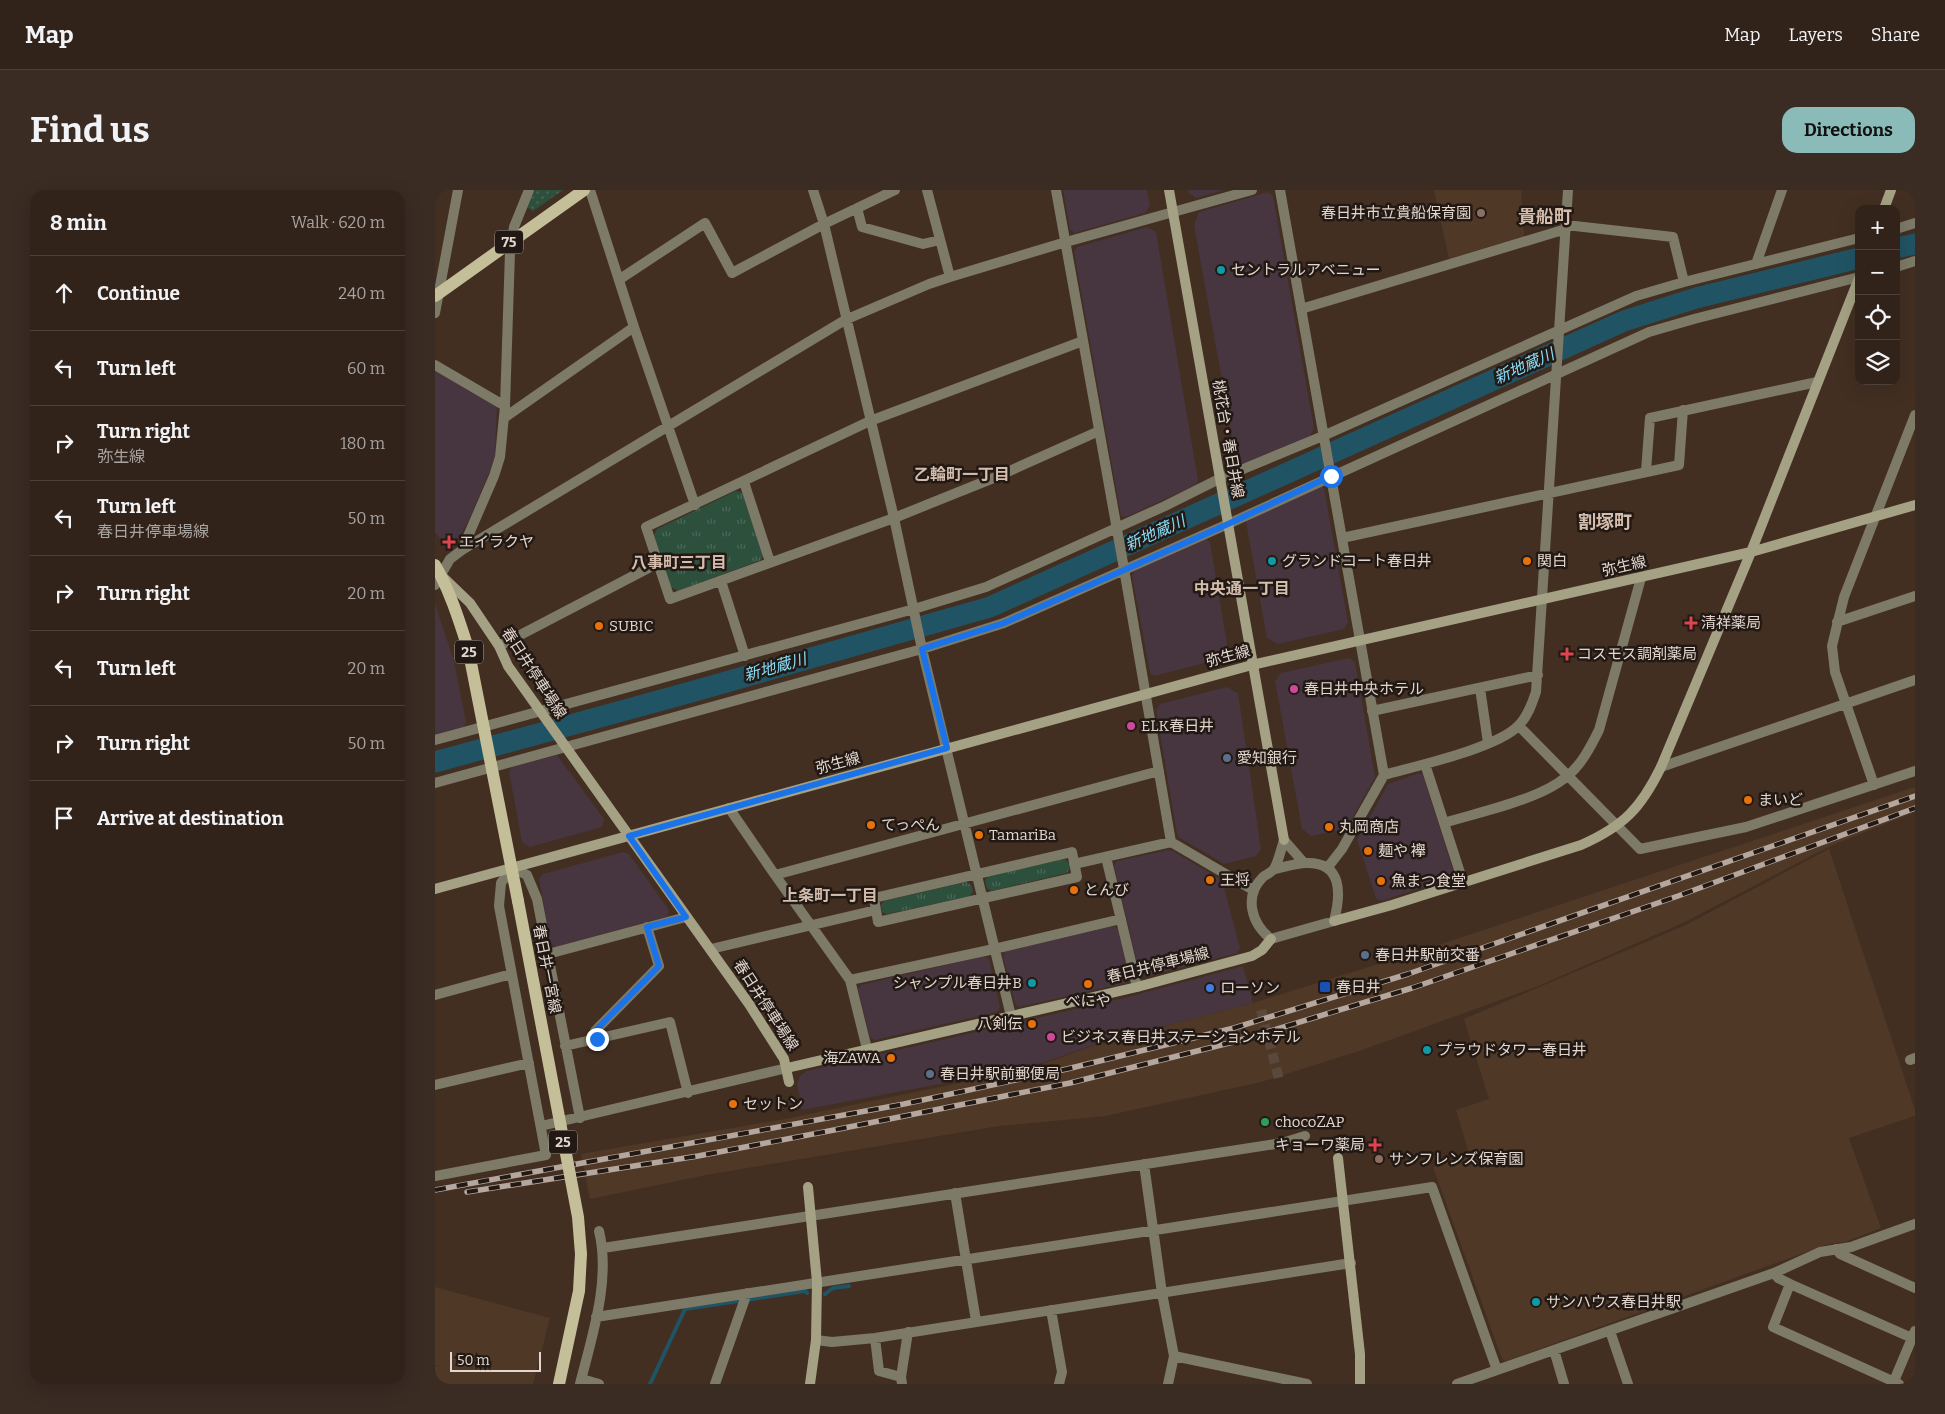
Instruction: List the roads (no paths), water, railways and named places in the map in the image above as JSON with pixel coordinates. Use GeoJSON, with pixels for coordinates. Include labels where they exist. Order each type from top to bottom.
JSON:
{"type":"FeatureCollection","features":[{"type":"Feature","properties":{"kind":"main road","name":"75"},"geometry":{"type":"LineString","coordinates":[[437,295],[584,190]]}},
{"type":"Feature","properties":{"kind":"main road","name":"春日井一宮線"},"geometry":{"type":"LineString","coordinates":[[437,575],[459,618],[468,648],[578,1217],[581,1243],[579,1291],[559,1384]]}},
{"type":"Feature","properties":{"kind":"street"},"geometry":{"type":"LineString","coordinates":[[435,313],[458,190]]}},
{"type":"Feature","properties":{"kind":"street"},"geometry":{"type":"LineString","coordinates":[[462,550],[494,476],[500,457],[505,406],[510,252],[514,227],[529,190]]}},
{"type":"Feature","properties":{"kind":"street"},"geometry":{"type":"LineString","coordinates":[[591,190],[634,327],[695,505]]}},
{"type":"Feature","properties":{"kind":"street"},"geometry":{"type":"LineString","coordinates":[[813,190],[824,224],[921,646],[1011,1016]]}},
{"type":"Feature","properties":{"kind":"street"},"geometry":{"type":"LineString","coordinates":[[620,279],[705,223],[732,272],[824,224],[895,190]]}},
{"type":"Feature","properties":{"kind":"street"},"geometry":{"type":"LineString","coordinates":[[927,190],[950,277]]}},
{"type":"Feature","properties":{"kind":"street"},"geometry":{"type":"LineString","coordinates":[[1056,190],[1124,566],[1144,694],[1171,842]]}},
{"type":"Feature","properties":{"kind":"street","name":"桃花台・春日井線"},"geometry":{"type":"LineString","coordinates":[[1169,190],[1284,840]]}},
{"type":"Feature","properties":{"kind":"street"},"geometry":{"type":"LineString","coordinates":[[437,575],[450,559],[462,550],[845,320],[950,277],[1065,242],[1252,190]]}},
{"type":"Feature","properties":{"kind":"street"},"geometry":{"type":"LineString","coordinates":[[1280,190],[1371,711],[1384,775],[1342,849],[1328,867]]}},
{"type":"Feature","properties":{"kind":"street"},"geometry":{"type":"LineString","coordinates":[[1384,775],[1425,764],[1505,736],[1519,726],[1530,708],[1536,692],[1568,190]]}},
{"type":"Feature","properties":{"kind":"street"},"geometry":{"type":"LineString","coordinates":[[1756,264],[1782,190]]}},
{"type":"Feature","properties":{"kind":"street"},"geometry":{"type":"LineString","coordinates":[[1885,205],[1891,190]]}},
{"type":"Feature","properties":{"kind":"street"},"geometry":{"type":"LineString","coordinates":[[857,208],[862,227],[923,244],[940,240]]}},
{"type":"Feature","properties":{"kind":"street"},"geometry":{"type":"LineString","coordinates":[[1900,228],[1915,223]]}},
{"type":"Feature","properties":{"kind":"street"},"geometry":{"type":"LineString","coordinates":[[1301,309],[1566,227],[1673,237],[1684,282]]}},
{"type":"Feature","properties":{"kind":"street"},"geometry":{"type":"LineString","coordinates":[[435,740],[485,730],[745,656],[914,612],[985,587],[1117,528],[1219,479],[1324,440],[1558,334],[1636,296],[1855,239]]}},
{"type":"Feature","properties":{"kind":"street"},"geometry":{"type":"LineString","coordinates":[[1900,266],[1915,261]]}},
{"type":"Feature","properties":{"kind":"street"},"geometry":{"type":"LineString","coordinates":[[435,783],[491,763],[1004,623],[1124,566],[1227,521],[1556,369],[1649,332],[1694,318],[1855,279]]}},
{"type":"Feature","properties":{"kind":"street"},"geometry":{"type":"LineString","coordinates":[[1334,921],[1339,901],[1335,877],[1328,867],[1317,863],[1304,863],[1275,868],[1263,877],[1253,890],[1252,903],[1257,926],[1271,939],[1334,921],[1463,882],[1581,845],[1617,827],[1637,807],[1650,790],[1661,767],[1751,552],[1855,288]]}},
{"type":"Feature","properties":{"kind":"street"},"geometry":{"type":"LineString","coordinates":[[504,418],[634,327]]}},
{"type":"Feature","properties":{"kind":"street"},"geometry":{"type":"LineString","coordinates":[[1083,342],[870,421],[646,528],[670,599],[893,518],[996,477],[1099,431]]}},
{"type":"Feature","properties":{"kind":"street"},"geometry":{"type":"LineString","coordinates":[[435,365],[505,406]]}},
{"type":"Feature","properties":{"kind":"street"},"geometry":{"type":"LineString","coordinates":[[1646,471],[1650,418],[1817,382]]}},
{"type":"Feature","properties":{"kind":"street"},"geometry":{"type":"LineString","coordinates":[[1342,538],[1679,465],[1683,410]]}},
{"type":"Feature","properties":{"kind":"street"},"geometry":{"type":"LineString","coordinates":[[1874,785],[1835,672],[1832,646],[1844,597],[1915,415]]}},
{"type":"Feature","properties":{"kind":"street"},"geometry":{"type":"LineString","coordinates":[[744,482],[771,562]]}},
{"type":"Feature","properties":{"kind":"street","name":"弥生線"},"geometry":{"type":"LineString","coordinates":[[435,889],[1252,665],[1751,552],[1915,505]]}},
{"type":"Feature","properties":{"kind":"street"},"geometry":{"type":"LineString","coordinates":[[499,646],[658,563]]}},
{"type":"Feature","properties":{"kind":"street","name":"春日井停車場線"},"geometry":{"type":"LineString","coordinates":[[437,575],[470,603],[499,646],[509,666],[542,714],[686,917],[711,949],[784,1059],[787,1068],[1137,987],[1252,956],[1262,950],[1271,939]]}},
{"type":"Feature","properties":{"kind":"street"},"geometry":{"type":"LineString","coordinates":[[1443,823],[1535,795],[1567,777],[1590,747],[1599,730],[1641,578]]}},
{"type":"Feature","properties":{"kind":"street"},"geometry":{"type":"LineString","coordinates":[[721,581],[745,656]]}},
{"type":"Feature","properties":{"kind":"street"},"geometry":{"type":"LineString","coordinates":[[1837,622],[1915,596]]}},
{"type":"Feature","properties":{"kind":"street"},"geometry":{"type":"LineString","coordinates":[[1371,711],[1538,675]]}},
{"type":"Feature","properties":{"kind":"street"},"geometry":{"type":"LineString","coordinates":[[1661,767],[1915,680]]}},
{"type":"Feature","properties":{"kind":"street"},"geometry":{"type":"LineString","coordinates":[[1480,688],[1488,743]]}},
{"type":"Feature","properties":{"kind":"street"},"geometry":{"type":"LineString","coordinates":[[1519,726],[1567,777],[1640,849],[1746,828],[1915,771]]}},
{"type":"Feature","properties":{"kind":"street"},"geometry":{"type":"LineString","coordinates":[[1425,764],[1463,882]]}},
{"type":"Feature","properties":{"kind":"street"},"geometry":{"type":"LineString","coordinates":[[775,875],[1159,771]]}},
{"type":"Feature","properties":{"kind":"street"},"geometry":{"type":"LineString","coordinates":[[729,808],[850,980],[867,1049]]}},
{"type":"Feature","properties":{"kind":"street"},"geometry":{"type":"LineString","coordinates":[[1284,840],[1304,863]]}},
{"type":"Feature","properties":{"kind":"street"},"geometry":{"type":"LineString","coordinates":[[1275,868],[1284,840]]}},
{"type":"Feature","properties":{"kind":"street"},"geometry":{"type":"LineString","coordinates":[[1075,864],[1171,842],[1253,890]]}},
{"type":"Feature","properties":{"kind":"street"},"geometry":{"type":"LineString","coordinates":[[1072,852],[1077,877],[878,922],[874,898],[977,874],[1072,852]]}},
{"type":"Feature","properties":{"kind":"street"},"geometry":{"type":"LineString","coordinates":[[1107,857],[1137,987]]}},
{"type":"Feature","properties":{"kind":"street"},"geometry":{"type":"LineString","coordinates":[[435,1176],[546,1155],[499,906],[501,882],[511,868],[527,875],[537,899],[580,1118]]}},
{"type":"Feature","properties":{"kind":"street"},"geometry":{"type":"LineString","coordinates":[[711,949],[876,910]]}},
{"type":"Feature","properties":{"kind":"street"},"geometry":{"type":"LineString","coordinates":[[548,954],[686,917]]}},
{"type":"Feature","properties":{"kind":"street"},"geometry":{"type":"LineString","coordinates":[[850,980],[1121,919]]}},
{"type":"Feature","properties":{"kind":"street"},"geometry":{"type":"LineString","coordinates":[[597,1039],[595,1031],[659,966],[647,927]]}},
{"type":"Feature","properties":{"kind":"street"},"geometry":{"type":"LineString","coordinates":[[435,995],[511,974]]}},
{"type":"Feature","properties":{"kind":"street"},"geometry":{"type":"LineString","coordinates":[[565,1046],[670,1022],[688,1093]]}},
{"type":"Feature","properties":{"kind":"street"},"geometry":{"type":"LineString","coordinates":[[435,1085],[529,1063]]}},
{"type":"Feature","properties":{"kind":"street"},"geometry":{"type":"LineString","coordinates":[[541,1126],[688,1093],[787,1068],[789,1082]]}},
{"type":"Feature","properties":{"kind":"street"},"geometry":{"type":"LineString","coordinates":[[603,1248],[1282,1143],[1305,1136]]}},
{"type":"Feature","properties":{"kind":"street"},"geometry":{"type":"LineString","coordinates":[[1338,1158],[1360,1354],[1360,1384]]}},
{"type":"Feature","properties":{"kind":"street"},"geometry":{"type":"LineString","coordinates":[[1144,1164],[1162,1293],[1174,1356],[1168,1384]]}},
{"type":"Feature","properties":{"kind":"street"},"geometry":{"type":"LineString","coordinates":[[808,1187],[817,1282],[816,1340],[810,1384]]}},
{"type":"Feature","properties":{"kind":"street"},"geometry":{"type":"LineString","coordinates":[[596,1318],[1432,1187],[1497,1370]]}},
{"type":"Feature","properties":{"kind":"street"},"geometry":{"type":"LineString","coordinates":[[955,1193],[977,1321]]}},
{"type":"Feature","properties":{"kind":"street"},"geometry":{"type":"LineString","coordinates":[[1457,1384],[1774,1273],[1820,1252],[1851,1247],[1915,1224]]}},
{"type":"Feature","properties":{"kind":"street"},"geometry":{"type":"LineString","coordinates":[[599,1231],[603,1248],[601,1283],[596,1318],[581,1382],[599,1384]]}},
{"type":"Feature","properties":{"kind":"street"},"geometry":{"type":"LineString","coordinates":[[1836,1249],[1840,1254],[1915,1288]]}},
{"type":"Feature","properties":{"kind":"street"},"geometry":{"type":"LineString","coordinates":[[816,1340],[832,1342],[875,1338],[1351,1263]]}},
{"type":"Feature","properties":{"kind":"street"},"geometry":{"type":"LineString","coordinates":[[1774,1273],[1778,1278],[1790,1284],[1913,1334],[1896,1382],[1773,1327],[1790,1284]]}},
{"type":"Feature","properties":{"kind":"street"},"geometry":{"type":"LineString","coordinates":[[715,1384],[747,1293]]}},
{"type":"Feature","properties":{"kind":"street"},"geometry":{"type":"LineString","coordinates":[[1051,1310],[1062,1372],[1059,1384]]}},
{"type":"Feature","properties":{"kind":"street"},"geometry":{"type":"LineString","coordinates":[[1610,1331],[1628,1384]]}},
{"type":"Feature","properties":{"kind":"street"},"geometry":{"type":"LineString","coordinates":[[875,1338],[879,1370],[902,1380],[908,1332]]}},
{"type":"Feature","properties":{"kind":"street"},"geometry":{"type":"LineString","coordinates":[[1554,1350],[1564,1384]]}},
{"type":"Feature","properties":{"kind":"street"},"geometry":{"type":"LineString","coordinates":[[1174,1356],[1268,1380],[1307,1384]]}},
{"type":"Feature","properties":{"kind":"waterway","name":"新地蔵川"},"geometry":{"type":"LineString","coordinates":[[1900,247],[1915,244]]}},
{"type":"Feature","properties":{"kind":"waterway","name":"新地蔵川"},"geometry":{"type":"LineString","coordinates":[[435,762],[990,607],[1624,321],[1696,298],[1855,259]]}},
{"type":"Feature","properties":{"kind":"waterway"},"geometry":{"type":"LineString","coordinates":[[825,1294],[833,1288],[849,1286]]}},
{"type":"Feature","properties":{"kind":"waterway"},"geometry":{"type":"LineString","coordinates":[[650,1384],[685,1309],[805,1291],[807,1293]]}},
{"type":"Feature","properties":{"kind":"tunnel"},"geometry":{"type":"LineString","coordinates":[[1261,1010],[1279,1079]]}},
{"type":"Feature","properties":{"kind":"railway"},"geometry":{"type":"LineString","coordinates":[[435,1190],[904,1104],[1067,1069],[1234,1028],[1408,974],[1915,796]]}},
{"type":"Feature","properties":{"kind":"railway"},"geometry":{"type":"LineString","coordinates":[[467,1192],[698,1156],[834,1130],[1070,1083],[1237,1041],[1412,988],[1678,896],[1915,808]]}},
{"type":"Feature","properties":{"kind":"place","name":"春日井市立貴船保育園"},"geometry":{"type":"Point","coordinates":[1481,213]}},
{"type":"Feature","properties":{"kind":"place","name":"セントラルアベニュー"},"geometry":{"type":"Point","coordinates":[1221,270]}},
{"type":"Feature","properties":{"kind":"place","name":"エイラクヤ"},"geometry":{"type":"Point","coordinates":[449,542]}},
{"type":"Feature","properties":{"kind":"place","name":"グランドコート春日井"},"geometry":{"type":"Point","coordinates":[1272,561]}},
{"type":"Feature","properties":{"kind":"place","name":"関白"},"geometry":{"type":"Point","coordinates":[1527,561]}},
{"type":"Feature","properties":{"kind":"place","name":"清祥薬局"},"geometry":{"type":"Point","coordinates":[1691,623]}},
{"type":"Feature","properties":{"kind":"place","name":"SUBIC"},"geometry":{"type":"Point","coordinates":[599,626]}},
{"type":"Feature","properties":{"kind":"place","name":"コスモス調剤薬局"},"geometry":{"type":"Point","coordinates":[1567,654]}},
{"type":"Feature","properties":{"kind":"place","name":"春日井中央ホテル"},"geometry":{"type":"Point","coordinates":[1294,689]}},
{"type":"Feature","properties":{"kind":"place","name":"ELK春日井"},"geometry":{"type":"Point","coordinates":[1131,726]}},
{"type":"Feature","properties":{"kind":"place","name":"愛知銀行"},"geometry":{"type":"Point","coordinates":[1227,758]}},
{"type":"Feature","properties":{"kind":"place","name":"まいど"},"geometry":{"type":"Point","coordinates":[1748,800]}},
{"type":"Feature","properties":{"kind":"place","name":"てっぺん"},"geometry":{"type":"Point","coordinates":[871,825]}},
{"type":"Feature","properties":{"kind":"place","name":"丸岡商店"},"geometry":{"type":"Point","coordinates":[1329,827]}},
{"type":"Feature","properties":{"kind":"place","name":"TamariBa"},"geometry":{"type":"Point","coordinates":[979,835]}},
{"type":"Feature","properties":{"kind":"place","name":"麺や 襷"},"geometry":{"type":"Point","coordinates":[1368,851]}},
{"type":"Feature","properties":{"kind":"place","name":"王将"},"geometry":{"type":"Point","coordinates":[1210,880]}},
{"type":"Feature","properties":{"kind":"place","name":"魚まつ食堂"},"geometry":{"type":"Point","coordinates":[1381,881]}},
{"type":"Feature","properties":{"kind":"place","name":"とんび"},"geometry":{"type":"Point","coordinates":[1074,890]}},
{"type":"Feature","properties":{"kind":"place","name":"春日井駅前交番"},"geometry":{"type":"Point","coordinates":[1365,955]}},
{"type":"Feature","properties":{"kind":"place","name":"シャンプル春日井B"},"geometry":{"type":"Point","coordinates":[1032,983]}},
{"type":"Feature","properties":{"kind":"place","name":"べにや"},"geometry":{"type":"Point","coordinates":[1088,984]}},
{"type":"Feature","properties":{"kind":"place","name":"春日井"},"geometry":{"type":"Point","coordinates":[1325,987]}},
{"type":"Feature","properties":{"kind":"place","name":"ローソン"},"geometry":{"type":"Point","coordinates":[1210,988]}},
{"type":"Feature","properties":{"kind":"place","name":"八剣伝"},"geometry":{"type":"Point","coordinates":[1032,1024]}},
{"type":"Feature","properties":{"kind":"place","name":"ビジネス春日井ステーションホテル"},"geometry":{"type":"Point","coordinates":[1051,1037]}},
{"type":"Feature","properties":{"kind":"place","name":"プラウドタワー春日井"},"geometry":{"type":"Point","coordinates":[1427,1050]}},
{"type":"Feature","properties":{"kind":"place","name":"海ZAWA"},"geometry":{"type":"Point","coordinates":[891,1058]}},
{"type":"Feature","properties":{"kind":"place","name":"春日井駅前郵便局"},"geometry":{"type":"Point","coordinates":[930,1074]}},
{"type":"Feature","properties":{"kind":"place","name":"セットン"},"geometry":{"type":"Point","coordinates":[733,1104]}},
{"type":"Feature","properties":{"kind":"place","name":"chocoZAP"},"geometry":{"type":"Point","coordinates":[1265,1122]}},
{"type":"Feature","properties":{"kind":"place","name":"キョーワ薬局"},"geometry":{"type":"Point","coordinates":[1375,1145]}},
{"type":"Feature","properties":{"kind":"place","name":"サンフレンズ保育園"},"geometry":{"type":"Point","coordinates":[1379,1159]}},
{"type":"Feature","properties":{"kind":"place","name":"サンハウス春日井駅"},"geometry":{"type":"Point","coordinates":[1536,1302]}},
{"type":"Feature","properties":{"kind":"district","name":"貴船町"},"geometry":{"type":"Point","coordinates":[1545,217]}},
{"type":"Feature","properties":{"kind":"district","name":"乙輪町一丁目"},"geometry":{"type":"Point","coordinates":[962,474]}},
{"type":"Feature","properties":{"kind":"district","name":"割塚町"},"geometry":{"type":"Point","coordinates":[1605,522]}},
{"type":"Feature","properties":{"kind":"district","name":"八事町三丁目"},"geometry":{"type":"Point","coordinates":[679,562]}},
{"type":"Feature","properties":{"kind":"district","name":"中央通一丁目"},"geometry":{"type":"Point","coordinates":[1242,588]}},
{"type":"Feature","properties":{"kind":"district","name":"上条町一丁目"},"geometry":{"type":"Point","coordinates":[830,895]}}]}
